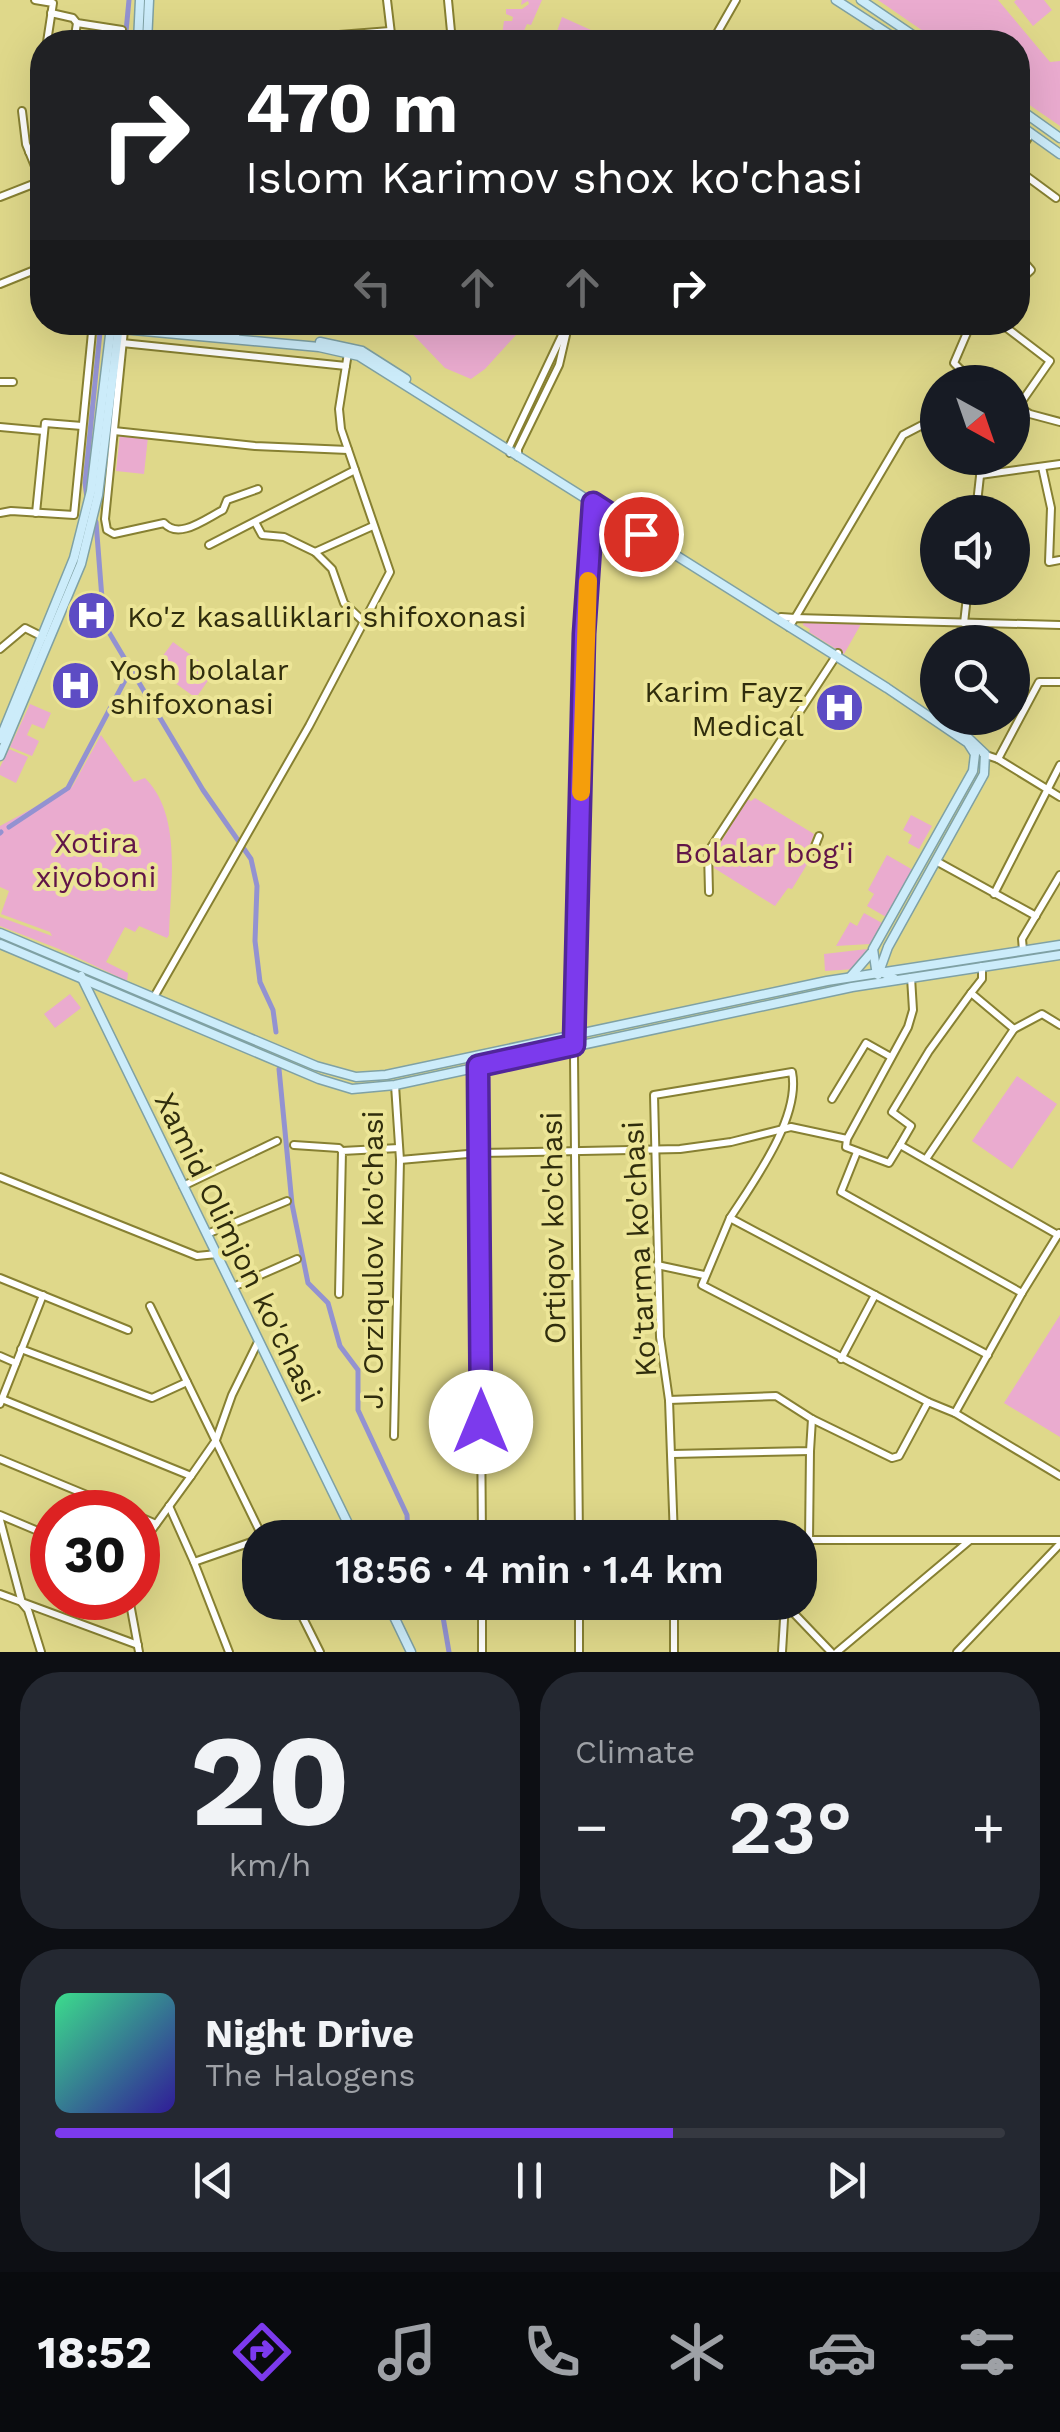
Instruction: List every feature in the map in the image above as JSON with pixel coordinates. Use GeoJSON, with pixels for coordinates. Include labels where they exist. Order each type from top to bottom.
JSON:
{"type":"FeatureCollection","features":[{"type":"Feature","properties":{"kind":"main road"},"geometry":{"type":"LineString","coordinates":[[139,30],[140,0]]}},
{"type":"Feature","properties":{"kind":"main road"},"geometry":{"type":"LineString","coordinates":[[148,30],[149,0]]}},
{"type":"Feature","properties":{"kind":"main road"},"geometry":{"type":"LineString","coordinates":[[836,0],[882,30]]}},
{"type":"Feature","properties":{"kind":"main road"},"geometry":{"type":"LineString","coordinates":[[861,0],[906,30]]}},
{"type":"Feature","properties":{"kind":"main road"},"geometry":{"type":"LineString","coordinates":[[1030,117],[1060,138]]}},
{"type":"Feature","properties":{"kind":"main road"},"geometry":{"type":"LineString","coordinates":[[1031,134],[1060,154]]}},
{"type":"Feature","properties":{"kind":"main road"},"geometry":{"type":"LineString","coordinates":[[0,739],[74,558],[91,491],[115,335]]}},
{"type":"Feature","properties":{"kind":"main road"},"geometry":{"type":"LineString","coordinates":[[0,756],[81,564],[98,495],[116,335]]}},
{"type":"Feature","properties":{"kind":"main road"},"geometry":{"type":"LineString","coordinates":[[214,335],[366,352],[515,453],[792,623]]}},
{"type":"Feature","properties":{"kind":"main road"},"geometry":{"type":"LineString","coordinates":[[593,501],[792,623],[980,754]]}},
{"type":"Feature","properties":{"kind":"main road"},"geometry":{"type":"LineString","coordinates":[[837,655],[920,706]]}},
{"type":"Feature","properties":{"kind":"main road"},"geometry":{"type":"LineString","coordinates":[[867,984],[879,972],[888,947],[984,774],[980,754],[965,735]]}},
{"type":"Feature","properties":{"kind":"main road"},"geometry":{"type":"LineString","coordinates":[[847,978],[860,969],[874,948],[980,754]]}},
{"type":"Feature","properties":{"kind":"main road"},"geometry":{"type":"LineString","coordinates":[[926,854],[928,860],[937,860]]}},
{"type":"Feature","properties":{"kind":"main road"},"geometry":{"type":"LineString","coordinates":[[0,933],[154,996],[290,1068],[352,1089],[395,1086],[867,984],[1060,955]]}},
{"type":"Feature","properties":{"kind":"main road"},"geometry":{"type":"LineString","coordinates":[[0,944],[223,1033],[356,1077],[386,1075],[879,972],[1060,945]]}},
{"type":"Feature","properties":{"kind":"main road"},"geometry":{"type":"LineString","coordinates":[[888,947],[890,961],[903,968]]}},
{"type":"Feature","properties":{"kind":"main road"},"geometry":{"type":"LineString","coordinates":[[874,948],[873,964],[895,980]]}},
{"type":"Feature","properties":{"kind":"main road","name":"Xamid Olimjon ko'chasi"},"geometry":{"type":"LineString","coordinates":[[81,976],[347,1520]]}},
{"type":"Feature","properties":{"kind":"main road"},"geometry":{"type":"LineString","coordinates":[[396,1620],[411,1652]]}},
{"type":"Feature","properties":{"kind":"street"},"geometry":{"type":"LineString","coordinates":[[35,0],[53,3],[49,30]]}},
{"type":"Feature","properties":{"kind":"street"},"geometry":{"type":"LineString","coordinates":[[387,0],[390,30]]}},
{"type":"Feature","properties":{"kind":"street"},"geometry":{"type":"LineString","coordinates":[[448,0],[451,30]]}},
{"type":"Feature","properties":{"kind":"street"},"geometry":{"type":"LineString","coordinates":[[719,30],[736,0]]}},
{"type":"Feature","properties":{"kind":"street"},"geometry":{"type":"LineString","coordinates":[[52,13],[122,30]]}},
{"type":"Feature","properties":{"kind":"street"},"geometry":{"type":"LineString","coordinates":[[76,30],[77,22]]}},
{"type":"Feature","properties":{"kind":"street"},"geometry":{"type":"LineString","coordinates":[[22,112],[29,152]]}},
{"type":"Feature","properties":{"kind":"street"},"geometry":{"type":"LineString","coordinates":[[1030,179],[1056,198]]}},
{"type":"Feature","properties":{"kind":"street"},"geometry":{"type":"LineString","coordinates":[[0,197],[30,186]]}},
{"type":"Feature","properties":{"kind":"street"},"geometry":{"type":"LineString","coordinates":[[0,284],[30,272]]}},
{"type":"Feature","properties":{"kind":"street"},"geometry":{"type":"LineString","coordinates":[[0,513],[74,515],[91,335]]}},
{"type":"Feature","properties":{"kind":"street"},"geometry":{"type":"LineString","coordinates":[[120,335],[107,530],[114,534],[164,522],[170,530],[178,532],[222,510],[227,500],[258,488]]}},
{"type":"Feature","properties":{"kind":"street"},"geometry":{"type":"LineString","coordinates":[[515,453],[559,365],[565,335]]}},
{"type":"Feature","properties":{"kind":"street"},"geometry":{"type":"LineString","coordinates":[[956,365],[964,335]]}},
{"type":"Feature","properties":{"kind":"street"},"geometry":{"type":"LineString","coordinates":[[1016,335],[1050,361],[1030,386]]}},
{"type":"Feature","properties":{"kind":"street"},"geometry":{"type":"LineString","coordinates":[[122,343],[346,366]]}},
{"type":"Feature","properties":{"kind":"street"},"geometry":{"type":"LineString","coordinates":[[154,996],[309,726],[390,572],[348,450],[339,409],[349,349]]}},
{"type":"Feature","properties":{"kind":"street"},"geometry":{"type":"LineString","coordinates":[[0,382],[14,382]]}},
{"type":"Feature","properties":{"kind":"street"},"geometry":{"type":"LineString","coordinates":[[1030,411],[1060,422]]}},
{"type":"Feature","properties":{"kind":"street"},"geometry":{"type":"LineString","coordinates":[[36,513],[45,423],[82,426]]}},
{"type":"Feature","properties":{"kind":"street"},"geometry":{"type":"LineString","coordinates":[[792,623],[903,436],[920,427]]}},
{"type":"Feature","properties":{"kind":"street"},"geometry":{"type":"LineString","coordinates":[[0,428],[44,432]]}},
{"type":"Feature","properties":{"kind":"street"},"geometry":{"type":"LineString","coordinates":[[114,430],[255,446],[348,450]]}},
{"type":"Feature","properties":{"kind":"street"},"geometry":{"type":"LineString","coordinates":[[1030,468],[1060,464]]}},
{"type":"Feature","properties":{"kind":"street"},"geometry":{"type":"LineString","coordinates":[[1042,467],[1051,508],[1049,562],[1060,560]]}},
{"type":"Feature","properties":{"kind":"street"},"geometry":{"type":"LineString","coordinates":[[208,546],[355,470]]}},
{"type":"Feature","properties":{"kind":"street","name":"Ortiqov ko'chasi"},"geometry":{"type":"LineString","coordinates":[[579,1520],[574,1035],[584,634],[593,501]]}},
{"type":"Feature","properties":{"kind":"street"},"geometry":{"type":"LineString","coordinates":[[255,522],[262,535],[284,537],[316,552],[332,569],[344,603],[364,622]]}},
{"type":"Feature","properties":{"kind":"street"},"geometry":{"type":"LineString","coordinates":[[316,552],[373,526]]}},
{"type":"Feature","properties":{"kind":"street"},"geometry":{"type":"LineString","coordinates":[[964,623],[966,605]]}},
{"type":"Feature","properties":{"kind":"street"},"geometry":{"type":"LineString","coordinates":[[792,623],[1060,625]]}},
{"type":"Feature","properties":{"kind":"street"},"geometry":{"type":"LineString","coordinates":[[0,649],[25,628],[44,637]]}},
{"type":"Feature","properties":{"kind":"street"},"geometry":{"type":"LineString","coordinates":[[709,892],[708,852],[837,655]]}},
{"type":"Feature","properties":{"kind":"street"},"geometry":{"type":"LineString","coordinates":[[998,758],[1039,682],[1060,682]]}},
{"type":"Feature","properties":{"kind":"street"},"geometry":{"type":"LineString","coordinates":[[980,754],[998,758],[1060,797]]}},
{"type":"Feature","properties":{"kind":"street"},"geometry":{"type":"LineString","coordinates":[[994,894],[1060,764]]}},
{"type":"Feature","properties":{"kind":"street"},"geometry":{"type":"LineString","coordinates":[[812,852],[819,836]]}},
{"type":"Feature","properties":{"kind":"street"},"geometry":{"type":"LineString","coordinates":[[937,860],[1036,916]]}},
{"type":"Feature","properties":{"kind":"street"},"geometry":{"type":"LineString","coordinates":[[1023,950],[1022,939],[1060,875]]}},
{"type":"Feature","properties":{"kind":"street"},"geometry":{"type":"LineString","coordinates":[[911,977],[913,1010],[846,1147],[889,1163],[911,1126],[892,1112],[929,1051],[982,979],[982,966]]}},
{"type":"Feature","properties":{"kind":"street"},"geometry":{"type":"LineString","coordinates":[[972,993],[1014,1029]]}},
{"type":"Feature","properties":{"kind":"street"},"geometry":{"type":"LineString","coordinates":[[926,1159],[1014,1029],[1042,1014],[1060,1025]]}},
{"type":"Feature","properties":{"kind":"street"},"geometry":{"type":"LineString","coordinates":[[832,1099],[866,1043],[891,1058]]}},
{"type":"Feature","properties":{"kind":"street"},"geometry":{"type":"LineString","coordinates":[[478,1066],[482,1520]]}},
{"type":"Feature","properties":{"kind":"street","name":"Ko'tarma ko'chasi"},"geometry":{"type":"LineString","coordinates":[[674,1520],[670,1400],[660,1337],[654,1095],[792,1072],[796,1090],[780,1131],[730,1218],[704,1275]]}},
{"type":"Feature","properties":{"kind":"street","name":"J. Orziqulov ko'chasi"},"geometry":{"type":"LineString","coordinates":[[394,1436],[400,1160],[395,1086]]}},
{"type":"Feature","properties":{"kind":"street"},"geometry":{"type":"LineString","coordinates":[[400,1160],[656,1149],[714,1144],[791,1127],[847,1139]]}},
{"type":"Feature","properties":{"kind":"street"},"geometry":{"type":"LineString","coordinates":[[759,1136],[766,1140],[769,1154]]}},
{"type":"Feature","properties":{"kind":"street"},"geometry":{"type":"LineString","coordinates":[[183,1186],[277,1141]]}},
{"type":"Feature","properties":{"kind":"street"},"geometry":{"type":"LineString","coordinates":[[294,1145],[342,1151],[400,1148]]}},
{"type":"Feature","properties":{"kind":"street"},"geometry":{"type":"LineString","coordinates":[[900,1145],[1059,1233],[955,1414]]}},
{"type":"Feature","properties":{"kind":"street"},"geometry":{"type":"LineString","coordinates":[[339,1294],[342,1151]]}},
{"type":"Feature","properties":{"kind":"street"},"geometry":{"type":"LineString","coordinates":[[858,1152],[841,1192],[1022,1293]]}},
{"type":"Feature","properties":{"kind":"street"},"geometry":{"type":"LineString","coordinates":[[0,1177],[197,1256],[217,1254]]}},
{"type":"Feature","properties":{"kind":"street"},"geometry":{"type":"LineString","coordinates":[[207,1234],[287,1201]]}},
{"type":"Feature","properties":{"kind":"street"},"geometry":{"type":"LineString","coordinates":[[730,1218],[988,1355]]}},
{"type":"Feature","properties":{"kind":"street"},"geometry":{"type":"LineString","coordinates":[[233,1287],[296,1259]]}},
{"type":"Feature","properties":{"kind":"street"},"geometry":{"type":"LineString","coordinates":[[657,1265],[704,1275],[702,1284],[955,1414],[1060,1476]]}},
{"type":"Feature","properties":{"kind":"street"},"geometry":{"type":"LineString","coordinates":[[0,1278],[128,1330]]}},
{"type":"Feature","properties":{"kind":"street"},"geometry":{"type":"LineString","coordinates":[[841,1358],[875,1295]]}},
{"type":"Feature","properties":{"kind":"street"},"geometry":{"type":"LineString","coordinates":[[43,1296],[1,1402],[191,1476]]}},
{"type":"Feature","properties":{"kind":"street"},"geometry":{"type":"LineString","coordinates":[[150,1306],[254,1520]]}},
{"type":"Feature","properties":{"kind":"street"},"geometry":{"type":"LineString","coordinates":[[160,1518],[216,1440],[232,1395],[258,1342]]}},
{"type":"Feature","properties":{"kind":"street"},"geometry":{"type":"LineString","coordinates":[[22,1349],[152,1398],[187,1382]]}},
{"type":"Feature","properties":{"kind":"street"},"geometry":{"type":"LineString","coordinates":[[0,1356],[16,1363]]}},
{"type":"Feature","properties":{"kind":"street"},"geometry":{"type":"LineString","coordinates":[[670,1400],[776,1396],[812,1419],[892,1458],[899,1456],[928,1402]]}},
{"type":"Feature","properties":{"kind":"street"},"geometry":{"type":"LineString","coordinates":[[810,1520],[812,1419]]}},
{"type":"Feature","properties":{"kind":"street"},"geometry":{"type":"LineString","coordinates":[[672,1454],[810,1451]]}},
{"type":"Feature","properties":{"kind":"street"},"geometry":{"type":"LineString","coordinates":[[0,1460],[74,1490]]}},
{"type":"Feature","properties":{"kind":"street"},"geometry":{"type":"LineString","coordinates":[[169,1506],[229,1652]]}},
{"type":"Feature","properties":{"kind":"street"},"geometry":{"type":"LineString","coordinates":[[0,1518],[30,1529]]}},
{"type":"Feature","properties":{"kind":"street"},"geometry":{"type":"LineString","coordinates":[[0,1518],[22,1603],[28,1610],[41,1652]]}},
{"type":"Feature","properties":{"kind":"street"},"geometry":{"type":"LineString","coordinates":[[817,1540],[1060,1542]]}},
{"type":"Feature","properties":{"kind":"street"},"geometry":{"type":"LineString","coordinates":[[801,1620],[834,1652],[970,1540]]}},
{"type":"Feature","properties":{"kind":"street"},"geometry":{"type":"LineString","coordinates":[[958,1652],[1060,1542]]}},
{"type":"Feature","properties":{"kind":"street"},"geometry":{"type":"LineString","coordinates":[[194,1562],[242,1545]]}},
{"type":"Feature","properties":{"kind":"street"},"geometry":{"type":"LineString","coordinates":[[0,1594],[138,1648]]}},
{"type":"Feature","properties":{"kind":"street"},"geometry":{"type":"LineString","coordinates":[[134,1620],[138,1648]]}},
{"type":"Feature","properties":{"kind":"street"},"geometry":{"type":"LineString","coordinates":[[304,1620],[320,1652]]}},
{"type":"Feature","properties":{"kind":"street"},"geometry":{"type":"LineString","coordinates":[[482,1620],[482,1652]]}},
{"type":"Feature","properties":{"kind":"street"},"geometry":{"type":"LineString","coordinates":[[578,1652],[579,1620]]}},
{"type":"Feature","properties":{"kind":"street"},"geometry":{"type":"LineString","coordinates":[[674,1620],[674,1652]]}},
{"type":"Feature","properties":{"kind":"street"},"geometry":{"type":"LineString","coordinates":[[782,1652],[784,1620]]}},
{"type":"Feature","properties":{"kind":"green space"},"geometry":{"type":"Polygon","coordinates":[[[522,0],[542,0],[531,25],[527,24],[524,30],[503,30],[504,21],[512,21],[513,17],[506,14],[506,9],[522,9],[528,1],[521,5],[522,0]]]}},
{"type":"Feature","properties":{"kind":"green space"},"geometry":{"type":"Polygon","coordinates":[[[878,0],[998,0],[1023,30],[922,30],[878,0]]]}},
{"type":"Feature","properties":{"kind":"green space"},"geometry":{"type":"Polygon","coordinates":[[[1016,0],[1044,0],[1052,10],[1033,26],[1016,0]]]}},
{"type":"Feature","properties":{"kind":"green space"},"geometry":{"type":"Polygon","coordinates":[[[562,17],[591,30],[557,30],[562,17]]]}},
{"type":"Feature","properties":{"kind":"green space"},"geometry":{"type":"Polygon","coordinates":[[[1030,38],[1050,62],[1060,61],[1060,126],[1030,105],[1030,38]]]}},
{"type":"Feature","properties":{"kind":"green space"},"geometry":{"type":"Polygon","coordinates":[[[413,335],[516,335],[471,379],[445,368],[413,335]]]}},
{"type":"Feature","properties":{"kind":"green space"},"geometry":{"type":"Polygon","coordinates":[[[120,434],[148,437],[144,474],[116,471],[120,434]]]}},
{"type":"Feature","properties":{"kind":"green space"},"geometry":{"type":"Polygon","coordinates":[[[804,620],[861,624],[844,654],[809,632],[804,620]]]}},
{"type":"Feature","properties":{"kind":"green space"},"geometry":{"type":"Polygon","coordinates":[[[173,642],[214,672],[196,698],[154,668],[173,642]]]}},
{"type":"Feature","properties":{"kind":"green space"},"geometry":{"type":"Polygon","coordinates":[[[30,704],[51,713],[44,729],[32,724],[27,735],[39,741],[32,756],[10,747],[30,704]]]}},
{"type":"Feature","properties":{"kind":"green space","name":"Xotira xiyoboni"},"geometry":{"type":"Polygon","coordinates":[[[101,735],[134,782],[145,778],[157,794],[170,831],[169,935],[167,938],[139,926],[135,932],[125,927],[106,962],[128,973],[127,981],[0,926],[0,917],[52,936],[1,914],[9,891],[0,887],[0,826],[72,787],[101,735]]]}},
{"type":"Feature","properties":{"kind":"green space"},"geometry":{"type":"Polygon","coordinates":[[[9,749],[28,757],[16,783],[0,775],[9,749]]]}},
{"type":"Feature","properties":{"kind":"green space","name":"Bolalar bog'i"},"geometry":{"type":"Polygon","coordinates":[[[755,798],[814,834],[808,851],[811,858],[792,889],[788,888],[775,906],[714,868],[715,852],[747,799],[755,798]]]}},
{"type":"Feature","properties":{"kind":"green space"},"geometry":{"type":"Polygon","coordinates":[[[911,815],[932,826],[919,849],[908,843],[912,835],[903,830],[911,815]]]}},
{"type":"Feature","properties":{"kind":"green space"},"geometry":{"type":"Polygon","coordinates":[[[887,855],[913,870],[886,917],[867,906],[874,894],[868,890],[887,855]]]}},
{"type":"Feature","properties":{"kind":"green space"},"geometry":{"type":"Polygon","coordinates":[[[864,913],[882,923],[870,944],[836,946],[850,922],[857,926],[864,913]]]}},
{"type":"Feature","properties":{"kind":"green space"},"geometry":{"type":"Polygon","coordinates":[[[867,949],[855,969],[825,971],[824,954],[867,949]]]}},
{"type":"Feature","properties":{"kind":"green space"},"geometry":{"type":"Polygon","coordinates":[[[70,994],[81,1008],[55,1028],[44,1014],[70,994]]]}},
{"type":"Feature","properties":{"kind":"green space"},"geometry":{"type":"Polygon","coordinates":[[[1017,1076],[1057,1104],[1012,1169],[972,1141],[1017,1076]]]}},
{"type":"Feature","properties":{"kind":"green space"},"geometry":{"type":"Polygon","coordinates":[[[1060,1315],[1060,1437],[1004,1403],[1060,1315]]]}},
{"type":"Feature","properties":{"kind":"waterway"},"geometry":{"type":"LineString","coordinates":[[126,30],[129,0]]}},
{"type":"Feature","properties":{"kind":"waterway"},"geometry":{"type":"LineString","coordinates":[[87,498],[85,483],[100,335]]}},
{"type":"Feature","properties":{"kind":"waterway"},"geometry":{"type":"LineString","coordinates":[[96,522],[104,624],[203,790],[251,859],[257,886],[255,941],[260,982],[273,1010],[276,1032]]}},
{"type":"Feature","properties":{"kind":"waterway"},"geometry":{"type":"LineString","coordinates":[[9,827],[68,788],[131,669]]}},
{"type":"Feature","properties":{"kind":"waterway"},"geometry":{"type":"LineString","coordinates":[[279,1069],[292,1204],[308,1283],[328,1303],[340,1346],[358,1370],[358,1410],[407,1520]]}},
{"type":"Feature","properties":{"kind":"waterway"},"geometry":{"type":"LineString","coordinates":[[444,1620],[449,1652]]}},
{"type":"Feature","properties":{"kind":"slow traffic"},"geometry":{"type":"LineString","coordinates":[[581,792],[588,581]]}},
{"type":"Feature","properties":{"kind":"place","name":"Ko'z kasalliklari shifoxonasi"},"geometry":{"type":"Point","coordinates":[92,616]}},
{"type":"Feature","properties":{"kind":"place","name":"Yosh bolalar shifoxonasi"},"geometry":{"type":"Point","coordinates":[75,686]}},
{"type":"Feature","properties":{"kind":"place","name":"Karim Fayz Medical"},"geometry":{"type":"Point","coordinates":[839,708]}},
{"type":"Feature","properties":{"kind":"route"},"geometry":{"type":"LineString","coordinates":[[481,1422],[478,1066],[574,1045],[584,634],[593,503],[641,534]]}}]}
